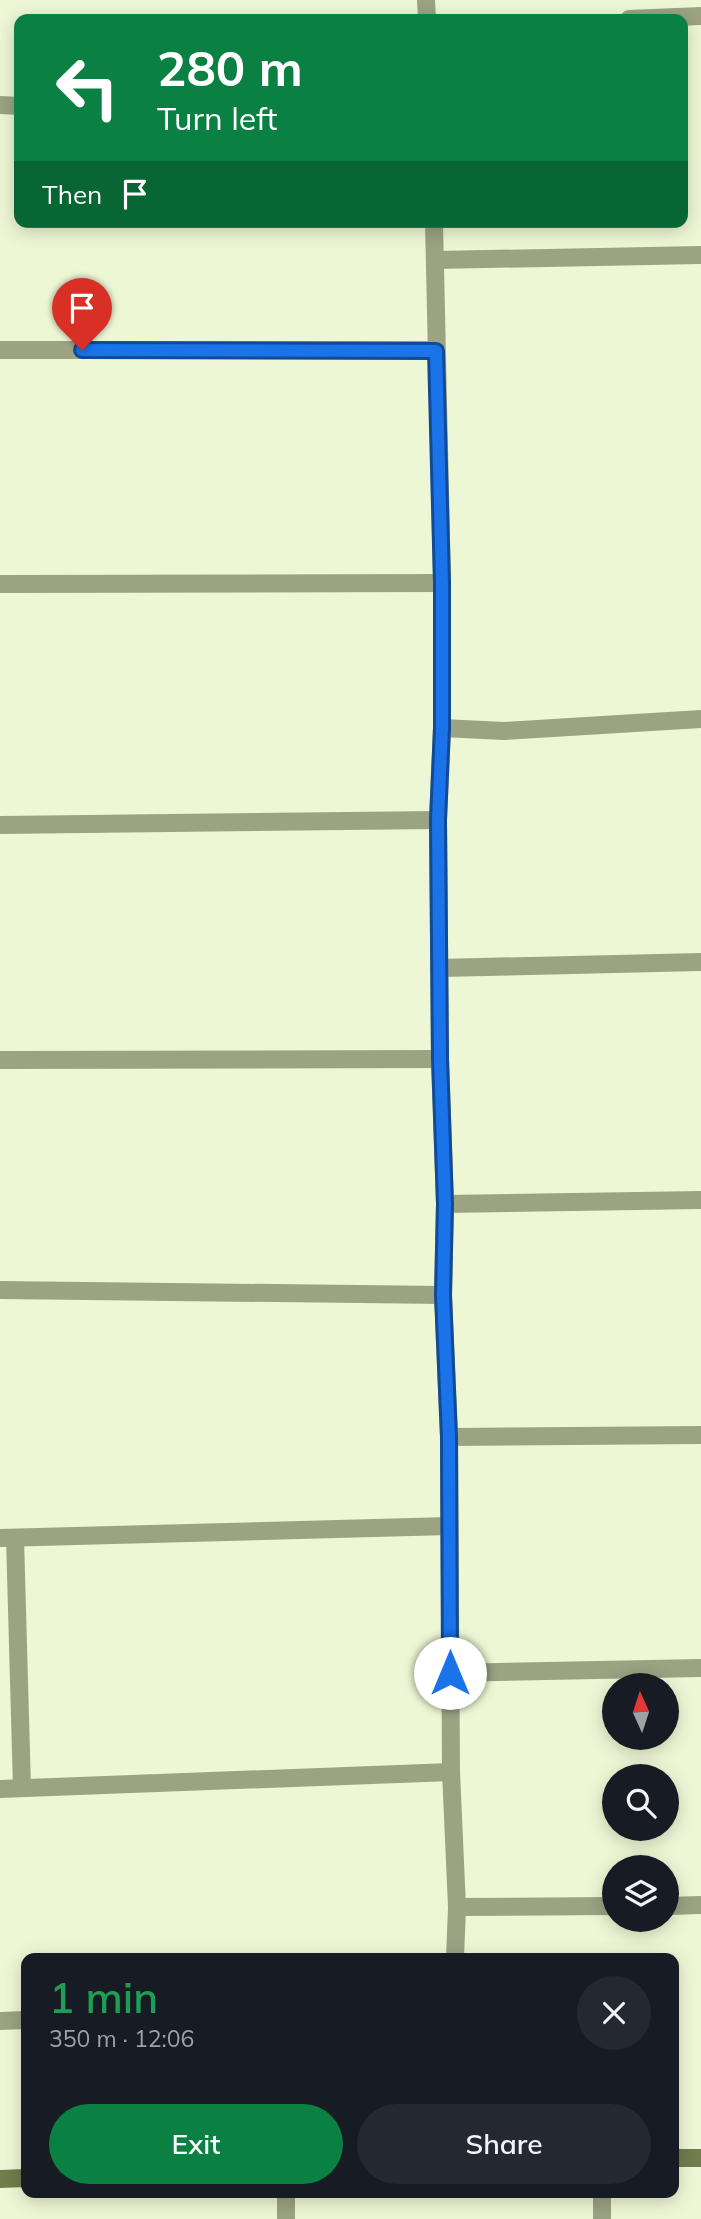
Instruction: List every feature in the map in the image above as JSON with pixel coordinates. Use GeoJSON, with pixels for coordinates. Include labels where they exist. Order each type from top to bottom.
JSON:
{"type":"FeatureCollection","features":[{"type":"Feature","properties":{"kind":"street"},"geometry":{"type":"LineString","coordinates":[[434,228],[442,583],[442,728],[438,820],[440,1059],[445,1204],[443,1295],[449,1437],[451,1772],[457,1907],[455,1953]]}},
{"type":"Feature","properties":{"kind":"street"},"geometry":{"type":"LineString","coordinates":[[435,260],[701,255]]}},
{"type":"Feature","properties":{"kind":"street"},"geometry":{"type":"LineString","coordinates":[[0,350],[436,351]]}},
{"type":"Feature","properties":{"kind":"street"},"geometry":{"type":"LineString","coordinates":[[0,584],[442,583]]}},
{"type":"Feature","properties":{"kind":"street"},"geometry":{"type":"LineString","coordinates":[[442,728],[504,731],[701,719]]}},
{"type":"Feature","properties":{"kind":"street"},"geometry":{"type":"LineString","coordinates":[[0,825],[438,820]]}},
{"type":"Feature","properties":{"kind":"street"},"geometry":{"type":"LineString","coordinates":[[439,968],[701,962]]}},
{"type":"Feature","properties":{"kind":"street"},"geometry":{"type":"LineString","coordinates":[[0,1060],[440,1059]]}},
{"type":"Feature","properties":{"kind":"street"},"geometry":{"type":"LineString","coordinates":[[445,1204],[701,1200]]}},
{"type":"Feature","properties":{"kind":"street"},"geometry":{"type":"LineString","coordinates":[[0,1290],[443,1295]]}},
{"type":"Feature","properties":{"kind":"street"},"geometry":{"type":"LineString","coordinates":[[449,1437],[701,1435]]}},
{"type":"Feature","properties":{"kind":"street"},"geometry":{"type":"LineString","coordinates":[[22,1788],[8,1538],[449,1526]]}},
{"type":"Feature","properties":{"kind":"street"},"geometry":{"type":"LineString","coordinates":[[450,1673],[701,1668]]}},
{"type":"Feature","properties":{"kind":"street"},"geometry":{"type":"LineString","coordinates":[[0,1789],[451,1772]]}},
{"type":"Feature","properties":{"kind":"street"},"geometry":{"type":"LineString","coordinates":[[457,1907],[602,1906]]}},
{"type":"Feature","properties":{"kind":"street"},"geometry":{"type":"LineString","coordinates":[[679,1906],[701,1906]]}},
{"type":"Feature","properties":{"kind":"street"},"geometry":{"type":"LineString","coordinates":[[0,2021],[21,2020]]}},
{"type":"Feature","properties":{"kind":"street"},"geometry":{"type":"LineString","coordinates":[[679,2158],[701,2158]]}},
{"type":"Feature","properties":{"kind":"street"},"geometry":{"type":"LineString","coordinates":[[0,2179],[21,2178]]}},
{"type":"Feature","properties":{"kind":"street"},"geometry":{"type":"LineString","coordinates":[[286,2198],[286,2219]]}},
{"type":"Feature","properties":{"kind":"street"},"geometry":{"type":"LineString","coordinates":[[602,2198],[602,2219]]}},
{"type":"Feature","properties":{"kind":"route"},"geometry":{"type":"LineString","coordinates":[[82,350],[436,351],[442,583],[442,728],[438,820],[440,1059],[445,1204],[443,1295],[449,1437],[450,1673]]}}]}
